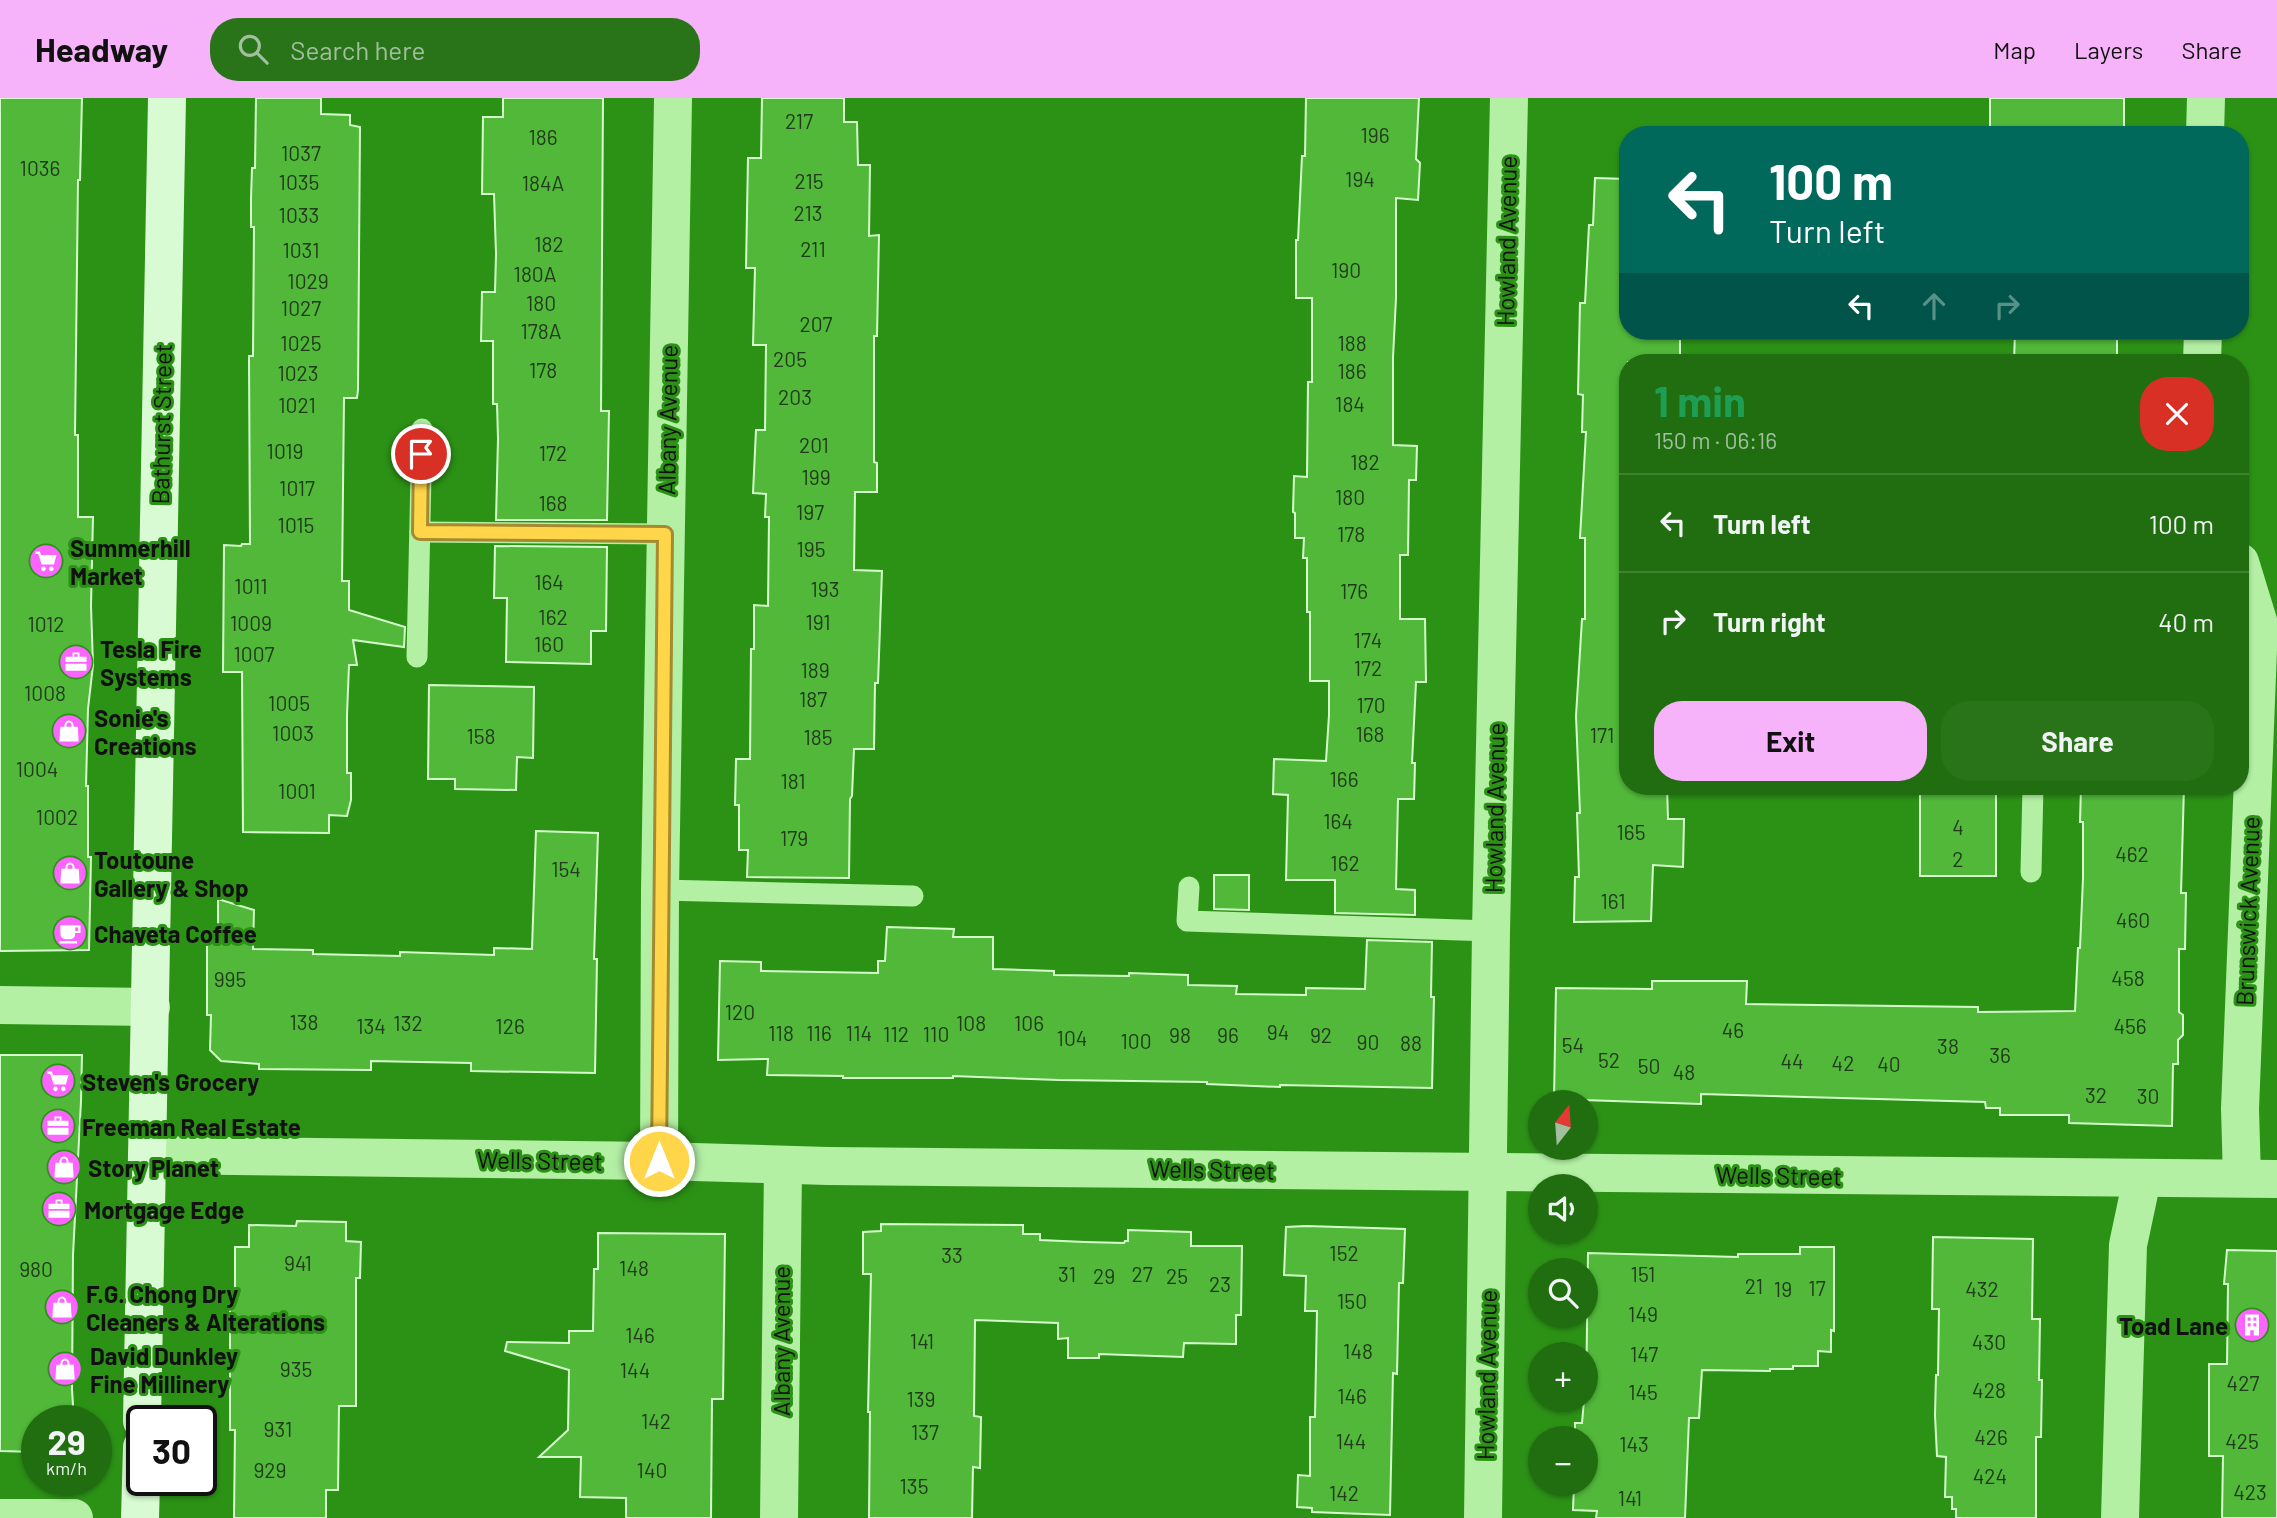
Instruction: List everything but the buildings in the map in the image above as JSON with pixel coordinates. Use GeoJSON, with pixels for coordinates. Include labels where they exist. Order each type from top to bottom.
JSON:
{"type":"FeatureCollection","features":[{"type":"Feature","properties":{"kind":"main road","name":"Bathurst Street"},"geometry":{"type":"LineString","coordinates":[[142,1405],[167,98]]}},
{"type":"Feature","properties":{"kind":"main road"},"geometry":{"type":"LineString","coordinates":[[140,1518],[141,1496]]}},
{"type":"Feature","properties":{"kind":"street","name":"Albany Avenue"},"geometry":{"type":"LineString","coordinates":[[659,1161],[660,890],[673,98]]}},
{"type":"Feature","properties":{"kind":"street","name":"Howland Avenue"},"geometry":{"type":"LineString","coordinates":[[1483,1518],[1491,931],[1509,98]]}},
{"type":"Feature","properties":{"kind":"street"},"geometry":{"type":"LineString","coordinates":[[2205,126],[2206,98]]}},
{"type":"Feature","properties":{"kind":"street","name":"Brunswick Avenue"},"geometry":{"type":"LineString","coordinates":[[2249,582],[2268,624],[2249,694]]}},
{"type":"Feature","properties":{"kind":"street","name":"Brunswick Avenue"},"geometry":{"type":"LineString","coordinates":[[2245,795],[2240,1108],[2259,1179]]}},
{"type":"Feature","properties":{"kind":"street"},"geometry":{"type":"LineString","coordinates":[[0,1005],[151,1007]]}},
{"type":"Feature","properties":{"kind":"street","name":"Wells Street"},"geometry":{"type":"LineString","coordinates":[[147,1155],[783,1165],[2259,1179]]}},
{"type":"Feature","properties":{"kind":"street","name":"Albany Avenue"},"geometry":{"type":"LineString","coordinates":[[779,1518],[783,1165]]}},
{"type":"Feature","properties":{"kind":"street"},"geometry":{"type":"LineString","coordinates":[[2120,1518],[2128,1245],[2142,1179]]}},
{"type":"Feature","properties":{"kind":"street"},"geometry":{"type":"LineString","coordinates":[[0,1518],[74,1518]]}},
{"type":"Feature","properties":{"kind":"lane"},"geometry":{"type":"LineString","coordinates":[[417,657],[422,429]]}},
{"type":"Feature","properties":{"kind":"lane"},"geometry":{"type":"LineString","coordinates":[[420,532],[665,534]]}},
{"type":"Feature","properties":{"kind":"lane"},"geometry":{"type":"LineString","coordinates":[[2031,872],[2033,795]]}},
{"type":"Feature","properties":{"kind":"lane"},"geometry":{"type":"LineString","coordinates":[[1189,887],[1187,921],[1491,931]]}},
{"type":"Feature","properties":{"kind":"lane"},"geometry":{"type":"LineString","coordinates":[[660,890],[913,896]]}},
{"type":"Feature","properties":{"kind":"place","name":"Summerhill Market"},"geometry":{"type":"Point","coordinates":[46,561]}},
{"type":"Feature","properties":{"kind":"place","name":"Tesla Fire Systems"},"geometry":{"type":"Point","coordinates":[76,662]}},
{"type":"Feature","properties":{"kind":"place","name":"Sonie's Creations"},"geometry":{"type":"Point","coordinates":[69,731]}},
{"type":"Feature","properties":{"kind":"place","name":"Toutoune Gallery & Shop"},"geometry":{"type":"Point","coordinates":[70,873]}},
{"type":"Feature","properties":{"kind":"place","name":"Chaveta Coffee"},"geometry":{"type":"Point","coordinates":[70,933]}},
{"type":"Feature","properties":{"kind":"place","name":"Steven's Grocery"},"geometry":{"type":"Point","coordinates":[58,1081]}},
{"type":"Feature","properties":{"kind":"place","name":"Freeman Real Estate"},"geometry":{"type":"Point","coordinates":[58,1126]}},
{"type":"Feature","properties":{"kind":"place","name":"Story Planet"},"geometry":{"type":"Point","coordinates":[64,1167]}},
{"type":"Feature","properties":{"kind":"place","name":"Mortgage Edge"},"geometry":{"type":"Point","coordinates":[59,1209]}},
{"type":"Feature","properties":{"kind":"place","name":"F.G. Chong Dry Cleaners & Alterations"},"geometry":{"type":"Point","coordinates":[62,1307]}},
{"type":"Feature","properties":{"kind":"place","name":"Toad Lane"},"geometry":{"type":"Point","coordinates":[2252,1325]}},
{"type":"Feature","properties":{"kind":"place","name":"David Dunkley Fine Millinery"},"geometry":{"type":"Point","coordinates":[65,1369]}},
{"type":"Feature","properties":{"kind":"route"},"geometry":{"type":"LineString","coordinates":[[421,454],[420,532],[665,534],[659,1161]]}}]}
